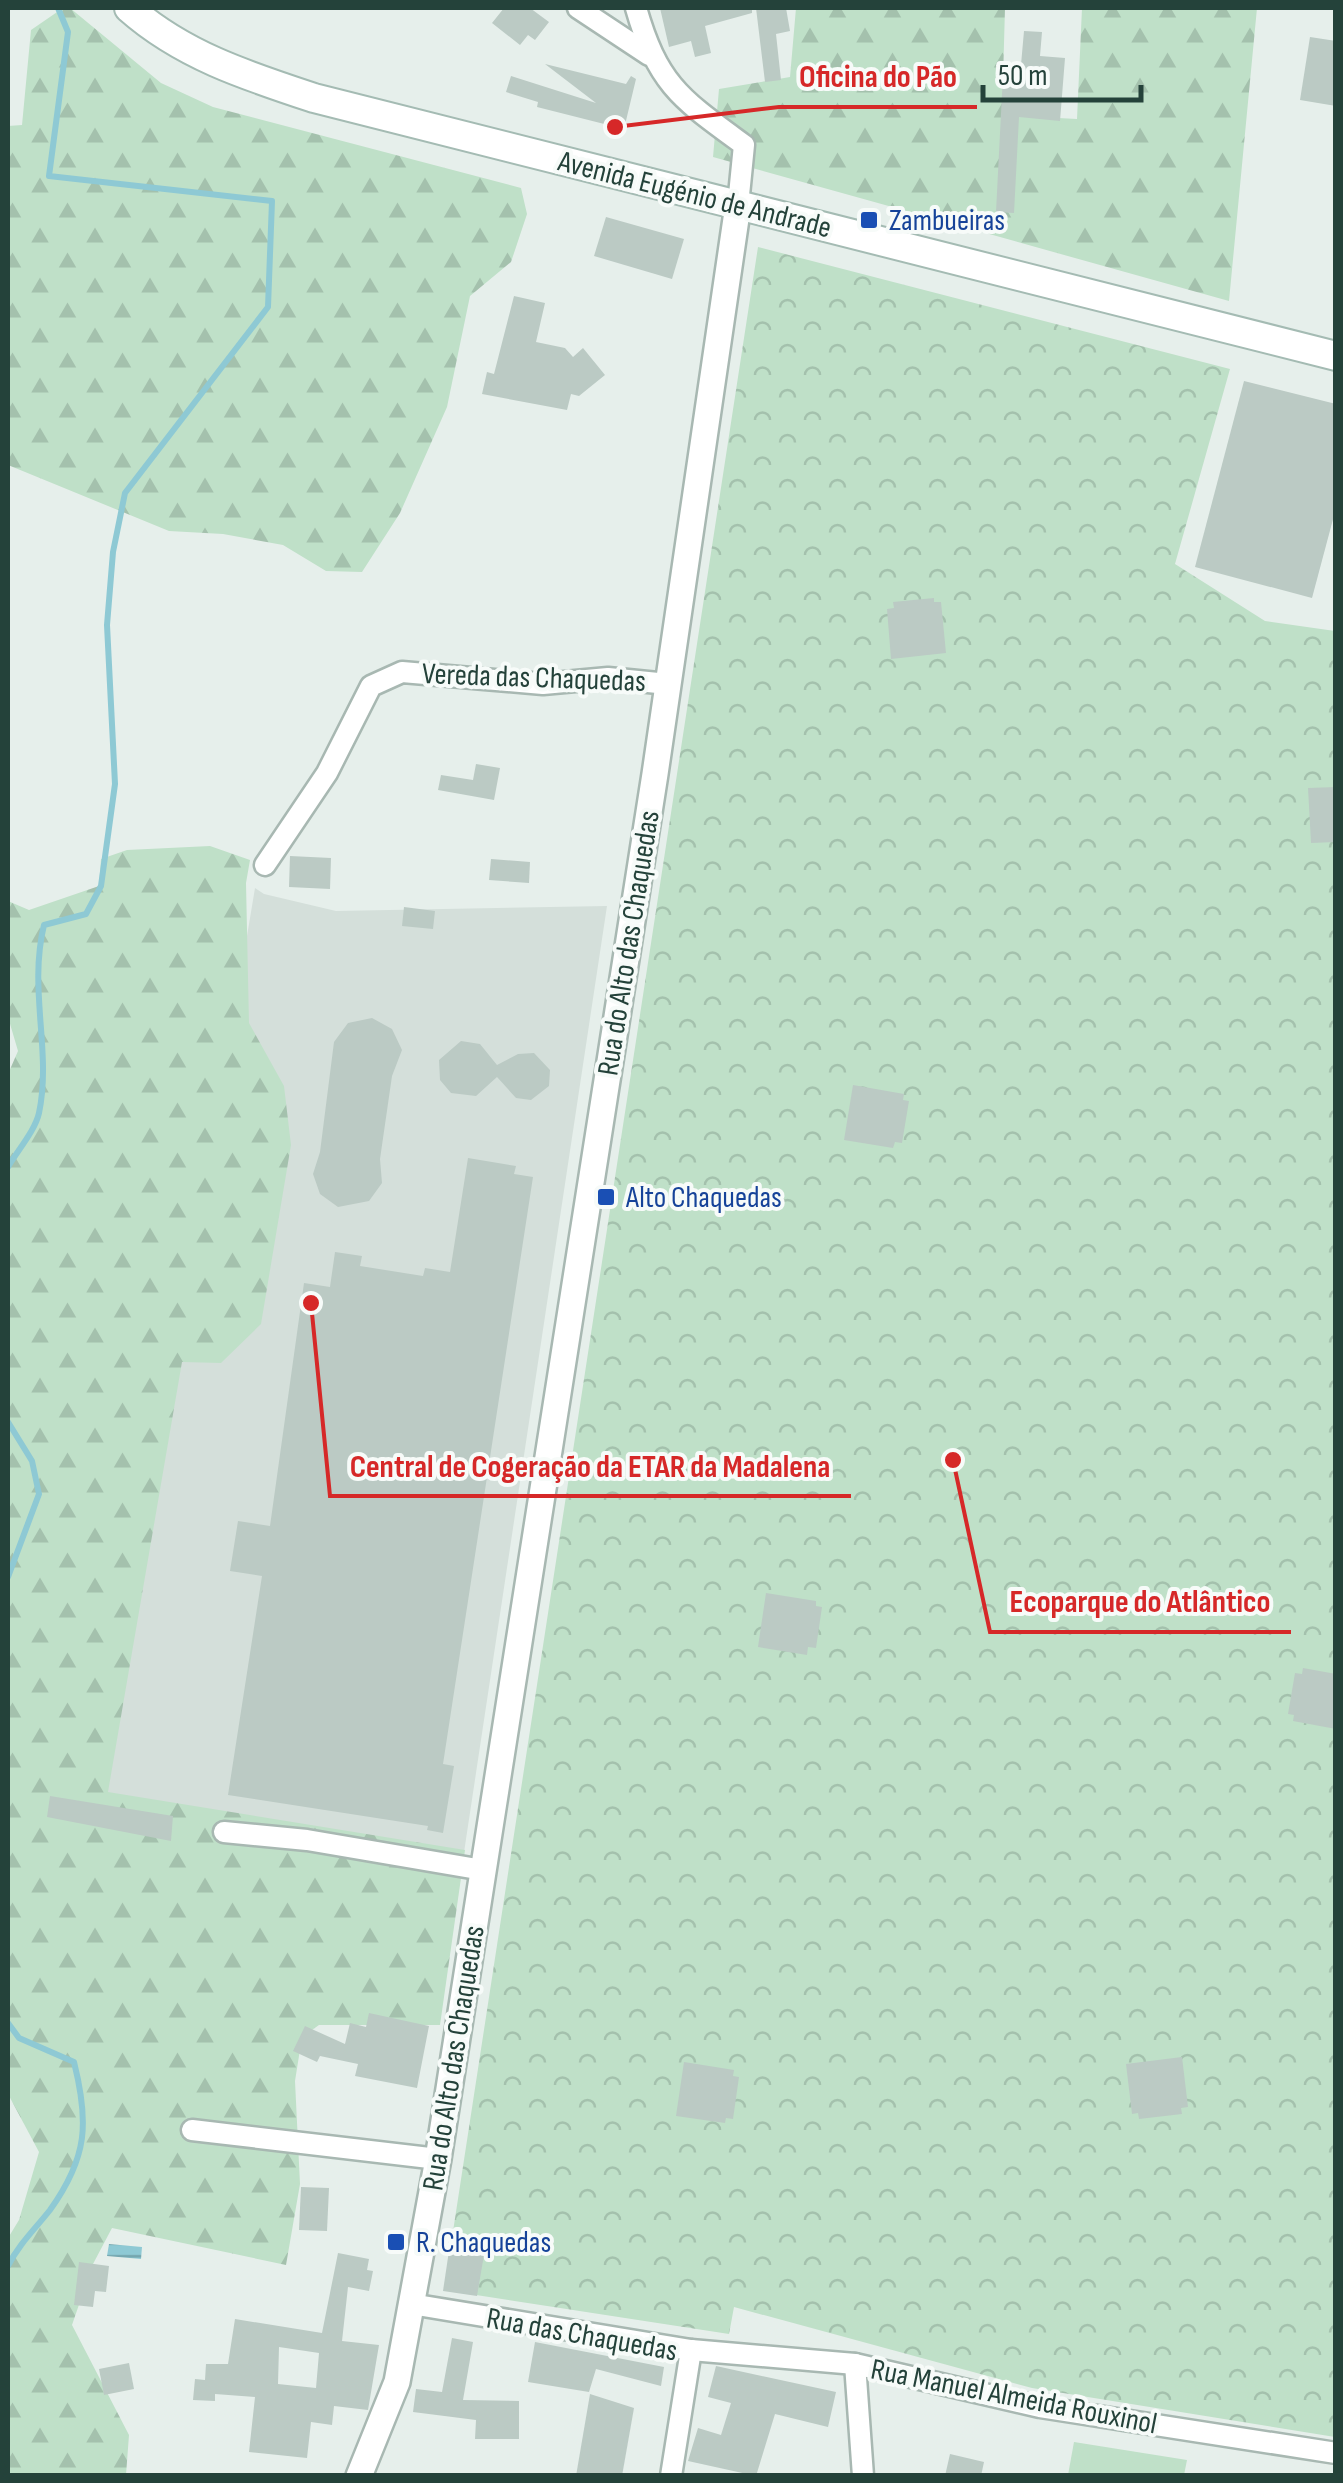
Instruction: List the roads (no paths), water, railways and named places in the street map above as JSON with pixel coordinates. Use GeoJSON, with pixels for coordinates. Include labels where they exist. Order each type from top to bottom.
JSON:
{"type":"FeatureCollection","features":[{"type":"Feature","properties":{"kind":"main road","name":"Avenida Eugénio de Andrade"},"geometry":{"type":"LineString","coordinates":[[129,8],[152,28],[225,69],[314,98],[1336,356]]}},
{"type":"Feature","properties":{"kind":"street"},"geometry":{"type":"LineString","coordinates":[[578,8],[650,55]]}},
{"type":"Feature","properties":{"kind":"street"},"geometry":{"type":"LineString","coordinates":[[636,8],[650,55]]}},
{"type":"Feature","properties":{"kind":"street","name":"Rua do Alto das Chaquedas"},"geometry":{"type":"LineString","coordinates":[[359,2476],[397,2382],[438,2159],[668,684],[738,205],[744,145],[678,98],[650,55]]}},
{"type":"Feature","properties":{"kind":"street","name":"Vereda das Chaquedas"},"geometry":{"type":"LineString","coordinates":[[265,865],[327,773],[371,686],[402,672],[543,684],[608,678],[668,684]]}},
{"type":"Feature","properties":{"kind":"street"},"geometry":{"type":"LineString","coordinates":[[224,1832],[307,1840],[484,1870]]}},
{"type":"Feature","properties":{"kind":"street"},"geometry":{"type":"LineString","coordinates":[[192,2130],[438,2159]]}},
{"type":"Feature","properties":{"kind":"street","name":"Rua das Chaquedas"},"geometry":{"type":"LineString","coordinates":[[410,2304],[692,2350],[671,2476]]}},
{"type":"Feature","properties":{"kind":"street","name":"Rua Manuel Almeida Rouxinol"},"geometry":{"type":"LineString","coordinates":[[692,2350],[855,2364],[1040,2407],[1336,2454]]}},
{"type":"Feature","properties":{"kind":"street"},"geometry":{"type":"LineString","coordinates":[[855,2364],[863,2476]]}},
{"type":"Feature","properties":{"kind":"water"},"geometry":{"type":"Polygon","coordinates":[[[109,2244],[142,2247],[141,2259],[107,2256],[109,2244]]]}},
{"type":"Feature","properties":{"kind":"waterway"},"geometry":{"type":"LineString","coordinates":[[8,1167],[39,1113],[43,1067],[38,973],[44,925],[86,914],[101,886],[115,784],[107,625],[113,552],[125,493],[268,307],[272,201],[49,176],[68,32],[58,8]]}},
{"type":"Feature","properties":{"kind":"waterway"},"geometry":{"type":"LineString","coordinates":[[8,1422],[32,1461],[39,1494],[8,1577]]}},
{"type":"Feature","properties":{"kind":"waterway"},"geometry":{"type":"LineString","coordinates":[[8,2023],[19,2038],[74,2062],[83,2121],[78,2156],[63,2191],[8,2266]]}},
{"type":"Feature","properties":{"kind":"place","name":"Oficina do Pão"},"geometry":{"type":"Point","coordinates":[615,127]}},
{"type":"Feature","properties":{"kind":"place","name":"Zambueiras"},"geometry":{"type":"Point","coordinates":[869,220]}},
{"type":"Feature","properties":{"kind":"place","name":"Alto Chaquedas"},"geometry":{"type":"Point","coordinates":[606,1197]}},
{"type":"Feature","properties":{"kind":"place","name":"Central de Cogeração da ETAR da Madalena"},"geometry":{"type":"Point","coordinates":[311,1303]}},
{"type":"Feature","properties":{"kind":"place","name":"Ecoparque do Atlântico"},"geometry":{"type":"Point","coordinates":[953,1460]}},
{"type":"Feature","properties":{"kind":"place","name":"R. Chaquedas"},"geometry":{"type":"Point","coordinates":[396,2242]}}]}
